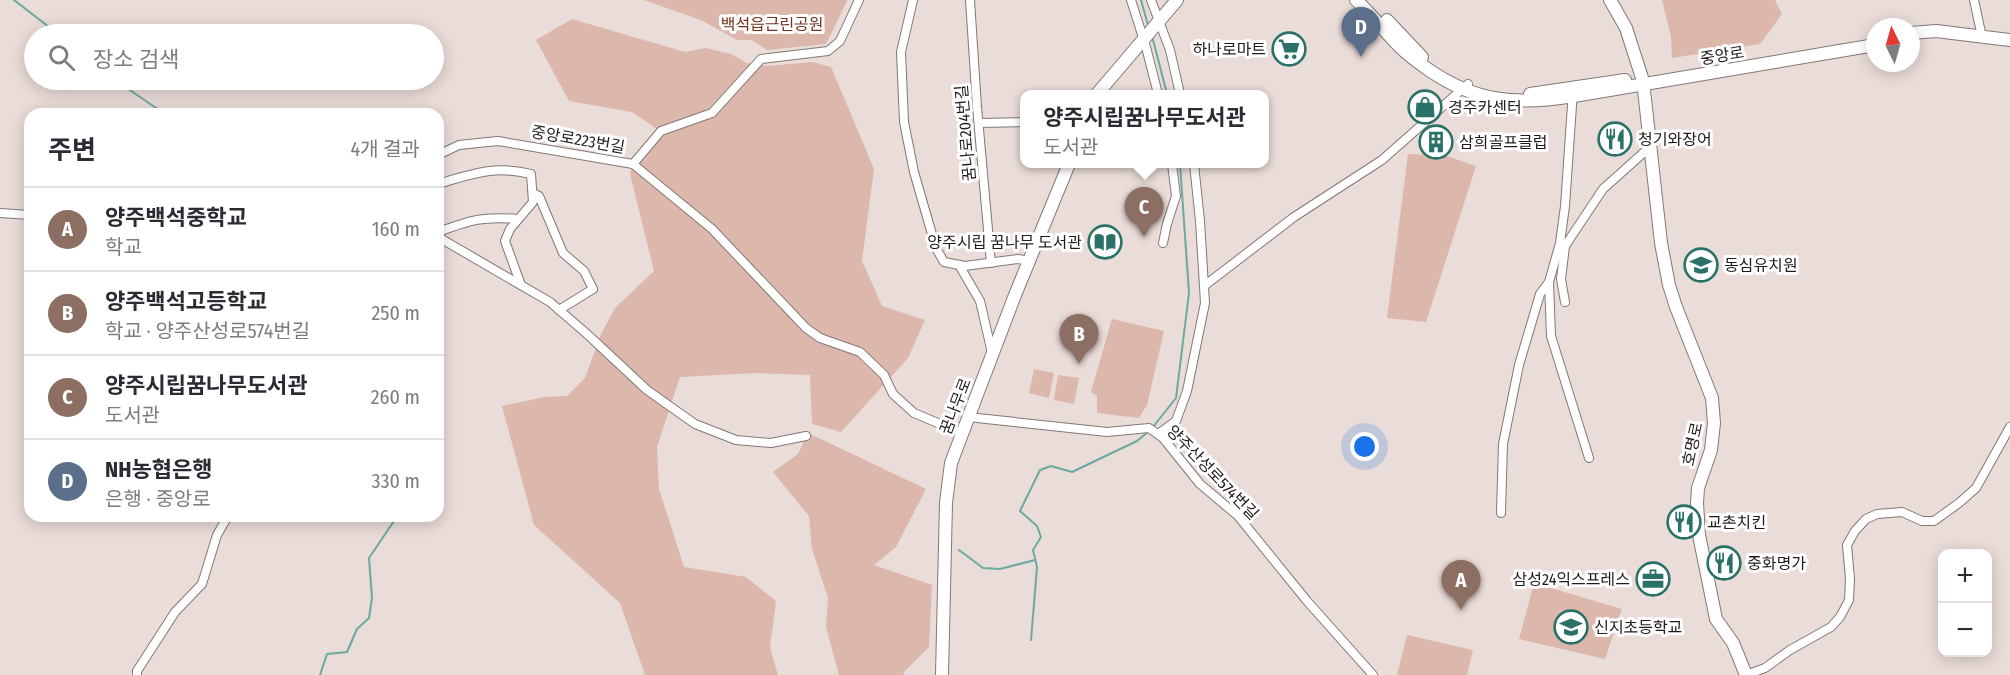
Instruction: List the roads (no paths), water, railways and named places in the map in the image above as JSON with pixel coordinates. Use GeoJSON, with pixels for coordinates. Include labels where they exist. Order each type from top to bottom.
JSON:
{"type":"FeatureCollection","features":[{"type":"Feature","properties":{"kind":"street","name":"중앙로223번길"},"geometry":{"type":"LineString","coordinates":[[444,152],[459,145],[498,141],[633,164],[661,131],[712,113],[761,59],[828,51],[840,41],[859,0]]}},
{"type":"Feature","properties":{"kind":"street"},"geometry":{"type":"LineString","coordinates":[[913,0],[901,52],[904,122],[914,172],[936,248],[944,262],[959,265],[1018,259],[1030,261]]}},
{"type":"Feature","properties":{"kind":"street","name":"꿈나로204번길"},"geometry":{"type":"LineString","coordinates":[[970,0],[992,262]]}},
{"type":"Feature","properties":{"kind":"street"},"geometry":{"type":"LineString","coordinates":[[1131,0],[1145,40],[1157,90]]}},
{"type":"Feature","properties":{"kind":"street"},"geometry":{"type":"LineString","coordinates":[[1151,0],[1170,51],[1179,90]]}},
{"type":"Feature","properties":{"kind":"street"},"geometry":{"type":"LineString","coordinates":[[1101,90],[1177,0]]}},
{"type":"Feature","properties":{"kind":"street","name":"중앙로"},"geometry":{"type":"LineString","coordinates":[[1356,0],[1401,48],[1439,76],[1465,87],[1510,94],[1573,92],[1704,74],[1866,47]]}},
{"type":"Feature","properties":{"kind":"street","name":"중앙로"},"geometry":{"type":"LineString","coordinates":[[1368,0],[1424,58],[1465,87]]}},
{"type":"Feature","properties":{"kind":"street"},"geometry":{"type":"LineString","coordinates":[[1610,0],[1626,28],[1643,82]]}},
{"type":"Feature","properties":{"kind":"street"},"geometry":{"type":"LineString","coordinates":[[1974,0],[1982,37]]}},
{"type":"Feature","properties":{"kind":"street"},"geometry":{"type":"LineString","coordinates":[[1920,32],[1936,31],[2010,40]]}},
{"type":"Feature","properties":{"kind":"street"},"geometry":{"type":"LineString","coordinates":[[1920,39],[1942,39],[2010,47]]}},
{"type":"Feature","properties":{"kind":"street","name":"중앙로"},"geometry":{"type":"LineString","coordinates":[[1643,82],[1866,41]]}},
{"type":"Feature","properties":{"kind":"street"},"geometry":{"type":"LineString","coordinates":[[1565,302],[1561,279],[1565,246],[1603,189],[1651,144],[1650,104],[1654,90],[1660,86],[1704,74]]}},
{"type":"Feature","properties":{"kind":"street","name":"호명로"},"geometry":{"type":"LineString","coordinates":[[1643,82],[1665,268],[1676,307],[1708,388],[1714,411],[1711,450],[1698,488],[1701,553],[1716,619],[1733,643],[1746,675],[1765,668],[1790,650],[1831,627],[1840,617],[1848,600],[1850,579],[1847,545],[1855,531],[1866,519],[1877,514],[1902,512],[1922,521],[1934,521],[1976,488],[2010,427]]}},
{"type":"Feature","properties":{"kind":"street"},"geometry":{"type":"LineString","coordinates":[[1204,286],[1294,217],[1382,160],[1465,87]]}},
{"type":"Feature","properties":{"kind":"street"},"geometry":{"type":"LineString","coordinates":[[1573,92],[1563,223],[1549,282],[1551,336],[1589,458]]}},
{"type":"Feature","properties":{"kind":"street"},"geometry":{"type":"LineString","coordinates":[[979,123],[1020,122]]}},
{"type":"Feature","properties":{"kind":"street"},"geometry":{"type":"LineString","coordinates":[[633,164],[712,229],[806,328],[820,338],[860,352],[884,375],[893,394],[914,413],[962,431]]}},
{"type":"Feature","properties":{"kind":"street","name":"꿈나무로"},"geometry":{"type":"LineString","coordinates":[[942,675],[948,479],[962,431],[1067,168]]}},
{"type":"Feature","properties":{"kind":"street"},"geometry":{"type":"LineString","coordinates":[[1163,243],[1176,196],[1172,168]]}},
{"type":"Feature","properties":{"kind":"street"},"geometry":{"type":"LineString","coordinates":[[1154,431],[1176,421],[1187,391],[1205,303],[1194,168]]}},
{"type":"Feature","properties":{"kind":"street"},"geometry":{"type":"LineString","coordinates":[[444,182],[480,172],[512,169],[531,174],[533,202],[510,229],[506,242],[521,285]]}},
{"type":"Feature","properties":{"kind":"street"},"geometry":{"type":"LineString","coordinates":[[533,193],[539,196],[563,253],[584,271],[593,289],[559,310]]}},
{"type":"Feature","properties":{"kind":"street"},"geometry":{"type":"LineString","coordinates":[[0,213],[24,215]]}},
{"type":"Feature","properties":{"kind":"street"},"geometry":{"type":"LineString","coordinates":[[444,230],[474,219],[495,217],[518,219]]}},
{"type":"Feature","properties":{"kind":"street"},"geometry":{"type":"LineString","coordinates":[[444,240],[559,310],[647,390],[695,424],[736,440],[771,443],[807,436]]}},
{"type":"Feature","properties":{"kind":"street"},"geometry":{"type":"LineString","coordinates":[[959,265],[980,301],[992,355]]}},
{"type":"Feature","properties":{"kind":"street"},"geometry":{"type":"LineString","coordinates":[[1501,513],[1503,444],[1519,365],[1540,294],[1549,282]]}},
{"type":"Feature","properties":{"kind":"street","name":"양주산성로574번길"},"geometry":{"type":"LineString","coordinates":[[968,417],[1107,432],[1154,431],[1163,438],[1200,483],[1238,516],[1299,592],[1373,675]]}},
{"type":"Feature","properties":{"kind":"street"},"geometry":{"type":"LineString","coordinates":[[137,675],[137,671],[175,612],[202,584],[217,535],[225,522]]}},
{"type":"Feature","properties":{"kind":"waterway"},"geometry":{"type":"LineString","coordinates":[[14,0],[45,24]]}},
{"type":"Feature","properties":{"kind":"waterway"},"geometry":{"type":"LineString","coordinates":[[1141,0],[1148,25]]}},
{"type":"Feature","properties":{"kind":"waterway"},"geometry":{"type":"LineString","coordinates":[[1152,36],[1166,90]]}},
{"type":"Feature","properties":{"kind":"waterway"},"geometry":{"type":"LineString","coordinates":[[130,90],[156,108]]}},
{"type":"Feature","properties":{"kind":"waterway"},"geometry":{"type":"LineString","coordinates":[[1153,427],[1176,398],[1189,293],[1180,168]]}},
{"type":"Feature","properties":{"kind":"waterway"},"geometry":{"type":"LineString","coordinates":[[1031,640],[1037,567],[1033,550],[1041,537],[1037,526],[1020,511],[1040,470],[1051,466],[1072,472],[1137,441],[1149,431]]}},
{"type":"Feature","properties":{"kind":"waterway"},"geometry":{"type":"LineString","coordinates":[[320,675],[327,654],[347,652],[357,629],[369,618],[372,598],[369,558],[393,522]]}},
{"type":"Feature","properties":{"kind":"waterway"},"geometry":{"type":"LineString","coordinates":[[959,550],[983,568],[1000,569],[1035,560]]}},
{"type":"Feature","properties":{"kind":"place","name":"하나로마트"},"geometry":{"type":"Point","coordinates":[1289,49]}},
{"type":"Feature","properties":{"kind":"place","name":"NH농협은행"},"geometry":{"type":"Point","coordinates":[1361,57]}},
{"type":"Feature","properties":{"kind":"place","name":"경주카센터"},"geometry":{"type":"Point","coordinates":[1425,107]}},
{"type":"Feature","properties":{"kind":"place","name":"청기와장어"},"geometry":{"type":"Point","coordinates":[1615,139]}},
{"type":"Feature","properties":{"kind":"place","name":"삼희골프클럽"},"geometry":{"type":"Point","coordinates":[1436,142]}},
{"type":"Feature","properties":{"kind":"place","name":"양주시립꿈나무도서관"},"geometry":{"type":"Point","coordinates":[1144,237]}},
{"type":"Feature","properties":{"kind":"place","name":"양주시립 꿈나무 도서관"},"geometry":{"type":"Point","coordinates":[1105,242]}},
{"type":"Feature","properties":{"kind":"place","name":"동심유치원"},"geometry":{"type":"Point","coordinates":[1701,265]}},
{"type":"Feature","properties":{"kind":"place","name":"양주백석고등학교"},"geometry":{"type":"Point","coordinates":[1079,364]}},
{"type":"Feature","properties":{"kind":"place","name":"교촌치킨"},"geometry":{"type":"Point","coordinates":[1684,522]}},
{"type":"Feature","properties":{"kind":"place","name":"중화명가"},"geometry":{"type":"Point","coordinates":[1724,563]}},
{"type":"Feature","properties":{"kind":"place","name":"삼성24익스프레스"},"geometry":{"type":"Point","coordinates":[1653,579]}},
{"type":"Feature","properties":{"kind":"place","name":"양주백석중학교"},"geometry":{"type":"Point","coordinates":[1461,610]}},
{"type":"Feature","properties":{"kind":"place","name":"신지초등학교"},"geometry":{"type":"Point","coordinates":[1571,627]}},
{"type":"Feature","properties":{"kind":"park label","name":"백석읍근린공원"},"geometry":{"type":"Point","coordinates":[772,24]}}]}
